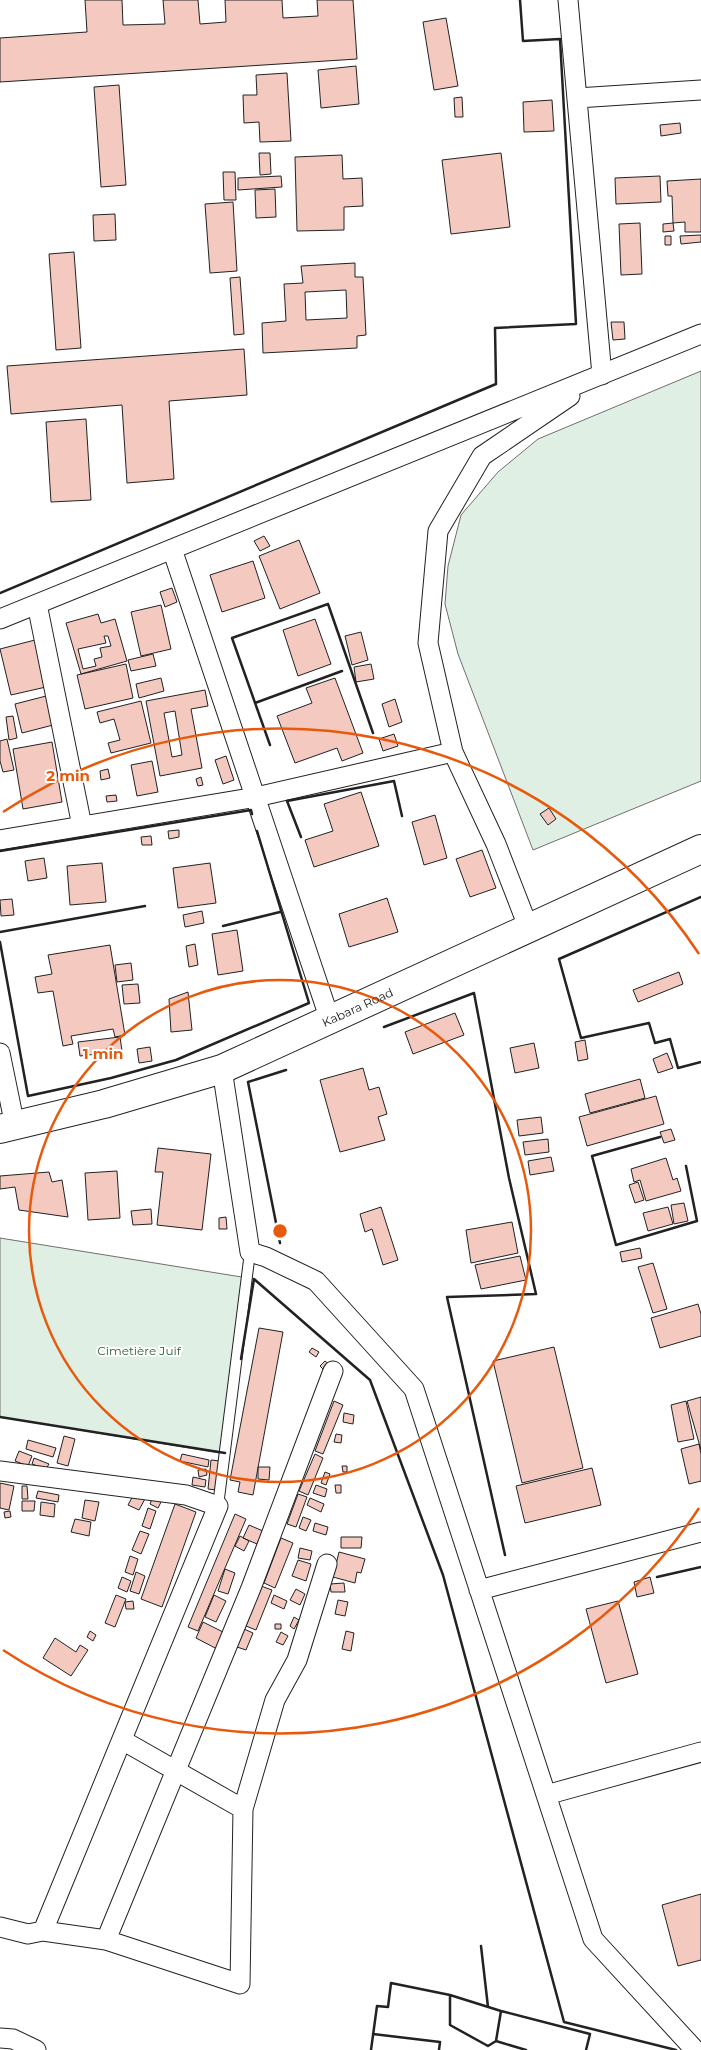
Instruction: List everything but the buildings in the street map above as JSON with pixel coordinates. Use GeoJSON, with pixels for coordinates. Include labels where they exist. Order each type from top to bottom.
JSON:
{"type":"FeatureCollection","features":[{"type":"Feature","properties":{"kind":"main road","name":"Kabara Road"},"geometry":{"type":"LineString","coordinates":[[8,1127],[104,1104],[222,1069],[701,849]]}},
{"type":"Feature","properties":{"kind":"street"},"geometry":{"type":"LineString","coordinates":[[568,0],[602,375]]}},
{"type":"Feature","properties":{"kind":"street"},"geometry":{"type":"LineString","coordinates":[[577,98],[701,90]]}},
{"type":"Feature","properties":{"kind":"street"},"geometry":{"type":"LineString","coordinates":[[0,619],[701,334]]}},
{"type":"Feature","properties":{"kind":"street"},"geometry":{"type":"LineString","coordinates":[[529,929],[496,844],[453,752],[428,643],[438,531],[482,456],[602,375]]}},
{"type":"Feature","properties":{"kind":"street"},"geometry":{"type":"LineString","coordinates":[[172,549],[330,1020]]}},
{"type":"Feature","properties":{"kind":"street"},"geometry":{"type":"LineString","coordinates":[[37,604],[82,826]]}},
{"type":"Feature","properties":{"kind":"street"},"geometry":{"type":"LineString","coordinates":[[0,840],[256,797],[453,752]]}},
{"type":"Feature","properties":{"kind":"street"},"geometry":{"type":"LineString","coordinates":[[0,1052],[8,1127]]}},
{"type":"Feature","properties":{"kind":"street"},"geometry":{"type":"LineString","coordinates":[[222,1069],[250,1252],[266,1257],[316,1281],[414,1389],[593,1939],[695,2050]]}},
{"type":"Feature","properties":{"kind":"street"},"geometry":{"type":"LineString","coordinates":[[106,1940],[251,1588],[333,1371]]}},
{"type":"Feature","properties":{"kind":"street"},"geometry":{"type":"LineString","coordinates":[[0,1471],[186,1495],[218,1506],[43,1931]]}},
{"type":"Feature","properties":{"kind":"street"},"geometry":{"type":"LineString","coordinates":[[479,1590],[701,1532]]}},
{"type":"Feature","properties":{"kind":"street"},"geometry":{"type":"LineString","coordinates":[[0,1928],[28,1934],[43,1931],[106,1940],[240,1984],[243,1810],[275,1700],[297,1660],[327,1564]]}},
{"type":"Feature","properties":{"kind":"street"},"geometry":{"type":"LineString","coordinates":[[122,1740],[243,1810]]}},
{"type":"Feature","properties":{"kind":"street"},"geometry":{"type":"LineString","coordinates":[[546,1795],[701,1752]]}},
{"type":"Feature","properties":{"kind":"street"},"geometry":{"type":"LineString","coordinates":[[0,2038],[13,2039],[36,2050]]}},
{"type":"Feature","properties":{"kind":"lane"},"geometry":{"type":"LineString","coordinates":[[218,1506],[250,1252]]}},
{"type":"Feature","properties":{"kind":"green space"},"geometry":{"type":"Polygon","coordinates":[[[701,371],[701,781],[533,850],[458,654],[445,604],[448,566],[461,515],[498,472],[538,439],[701,371]]]}},
{"type":"Feature","properties":{"kind":"green space","name":"Cimetière Juif"},"geometry":{"type":"Polygon","coordinates":[[[0,1238],[254,1279],[226,1454],[0,1417],[0,1238]]]}},
{"type":"Feature","properties":{"kind":"wall"},"geometry":{"type":"LineString","coordinates":[[0,593],[496,384],[495,328],[576,324],[560,39],[523,41],[520,0]]}},
{"type":"Feature","properties":{"kind":"wall"},"geometry":{"type":"LineString","coordinates":[[270,745],[232,638],[328,604],[373,733]]}},
{"type":"Feature","properties":{"kind":"wall"},"geometry":{"type":"LineString","coordinates":[[255,703],[342,671]]}},
{"type":"Feature","properties":{"kind":"wall"},"geometry":{"type":"LineString","coordinates":[[301,837],[287,801],[394,781],[402,816]]}},
{"type":"Feature","properties":{"kind":"wall"},"geometry":{"type":"LineString","coordinates":[[0,851],[251,810],[252,814]]}},
{"type":"Feature","properties":{"kind":"wall"},"geometry":{"type":"LineString","coordinates":[[0,942],[28,1096],[111,1078],[176,1060],[309,1003],[257,831]]}},
{"type":"Feature","properties":{"kind":"wall"},"geometry":{"type":"LineString","coordinates":[[701,897],[559,959],[581,1038],[649,1023],[655,1043],[670,1039],[678,1068],[701,1062]]}},
{"type":"Feature","properties":{"kind":"wall"},"geometry":{"type":"LineString","coordinates":[[0,932],[145,906]]}},
{"type":"Feature","properties":{"kind":"wall"},"geometry":{"type":"LineString","coordinates":[[223,926],[280,912]]}},
{"type":"Feature","properties":{"kind":"wall"},"geometry":{"type":"LineString","coordinates":[[384,1027],[474,993],[509,1178],[536,1294],[447,1297],[505,1555]]}},
{"type":"Feature","properties":{"kind":"wall"},"geometry":{"type":"LineString","coordinates":[[280,1243],[248,1082],[286,1070]]}},
{"type":"Feature","properties":{"kind":"wall"},"geometry":{"type":"LineString","coordinates":[[660,1137],[592,1156],[616,1245],[697,1221],[686,1166]]}},
{"type":"Feature","properties":{"kind":"wall"},"geometry":{"type":"LineString","coordinates":[[241,1359],[254,1279],[370,1380],[443,1575],[564,2022],[676,2050]]}},
{"type":"Feature","properties":{"kind":"wall"},"geometry":{"type":"LineString","coordinates":[[0,1417],[225,1453]]}},
{"type":"Feature","properties":{"kind":"wall"},"geometry":{"type":"LineString","coordinates":[[657,1577],[701,1567]]}},
{"type":"Feature","properties":{"kind":"wall"},"geometry":{"type":"LineString","coordinates":[[481,1946],[488,2007]]}},
{"type":"Feature","properties":{"kind":"wall"},"geometry":{"type":"LineString","coordinates":[[371,2050],[377,2006],[388,2007],[391,1983],[450,1995],[450,2025],[488,2046],[496,2041],[526,2050]]}},
{"type":"Feature","properties":{"kind":"wall"},"geometry":{"type":"LineString","coordinates":[[450,1995],[501,2011]]}},
{"type":"Feature","properties":{"kind":"wall"},"geometry":{"type":"LineString","coordinates":[[496,2041],[501,2011],[590,2034],[586,2050]]}},
{"type":"Feature","properties":{"kind":"wall"},"geometry":{"type":"LineString","coordinates":[[373,2034],[440,2042],[439,2050]]}}]}
